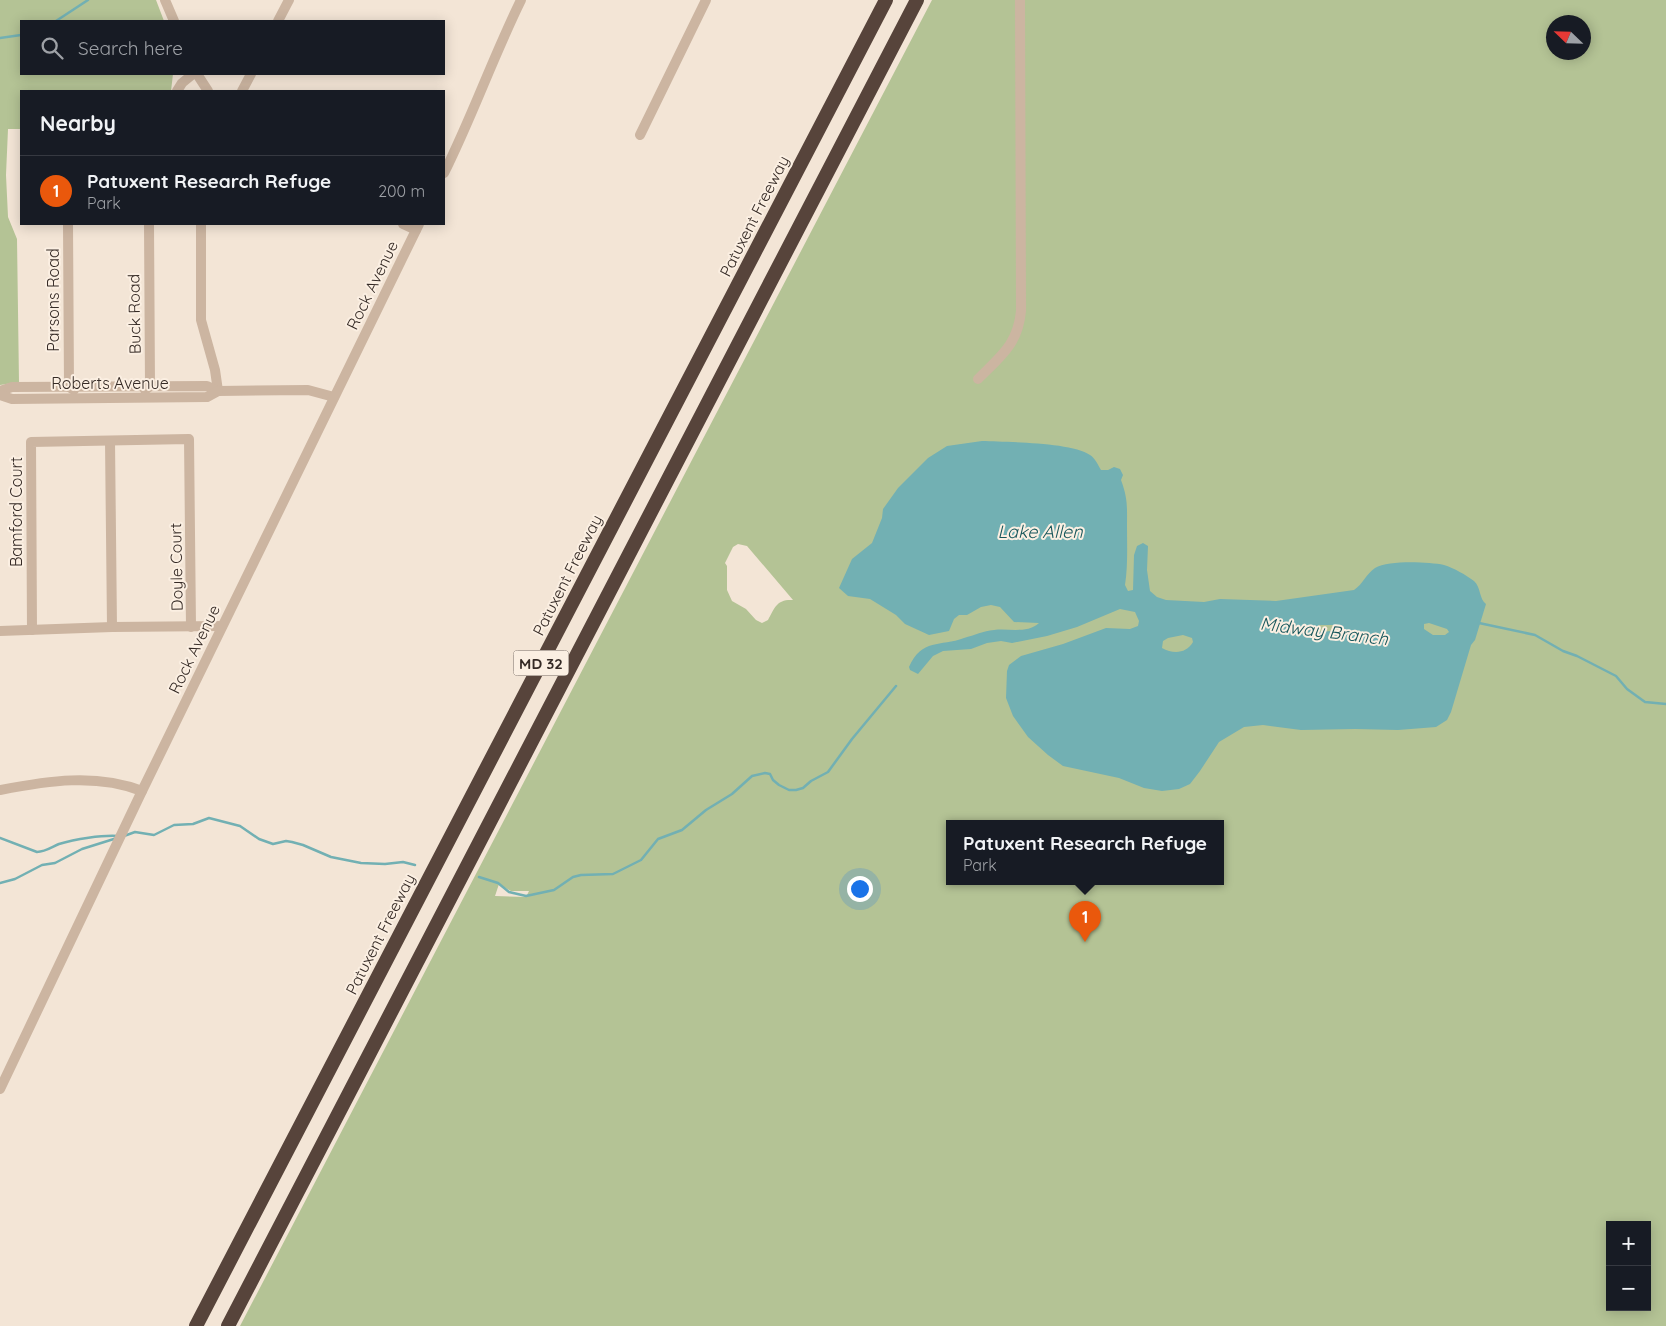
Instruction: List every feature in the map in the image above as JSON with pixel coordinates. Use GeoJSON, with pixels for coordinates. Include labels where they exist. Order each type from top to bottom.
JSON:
{"type":"FeatureCollection","features":[{"type":"Feature","properties":{"kind":"highway","name":"Patuxent Freeway"},"geometry":{"type":"LineString","coordinates":[[196,1326],[886,0]]}},
{"type":"Feature","properties":{"kind":"highway","name":"MD 32"},"geometry":{"type":"LineString","coordinates":[[228,1326],[918,0]]}},
{"type":"Feature","properties":{"kind":"street"},"geometry":{"type":"LineString","coordinates":[[165,0],[174,20]]}},
{"type":"Feature","properties":{"kind":"street"},"geometry":{"type":"LineString","coordinates":[[279,20],[289,0]]}},
{"type":"Feature","properties":{"kind":"street"},"geometry":{"type":"LineString","coordinates":[[445,172],[521,0]]}},
{"type":"Feature","properties":{"kind":"street"},"geometry":{"type":"LineString","coordinates":[[640,135],[706,0]]}},
{"type":"Feature","properties":{"kind":"street"},"geometry":{"type":"LineString","coordinates":[[978,379],[1005,352],[1016,336],[1020,325],[1020,0]]}},
{"type":"Feature","properties":{"kind":"street"},"geometry":{"type":"LineString","coordinates":[[178,90],[182,83],[192,75]]}},
{"type":"Feature","properties":{"kind":"street"},"geometry":{"type":"LineString","coordinates":[[198,75],[207,90]]}},
{"type":"Feature","properties":{"kind":"street"},"geometry":{"type":"LineString","coordinates":[[243,90],[250,75]]}},
{"type":"Feature","properties":{"kind":"street","name":"Parsons Road"},"geometry":{"type":"LineString","coordinates":[[68,225],[69,387]]}},
{"type":"Feature","properties":{"kind":"street","name":"Buck Road"},"geometry":{"type":"LineString","coordinates":[[148,225],[150,386]]}},
{"type":"Feature","properties":{"kind":"street"},"geometry":{"type":"LineString","coordinates":[[201,225],[201,320],[215,370],[218,391]]}},
{"type":"Feature","properties":{"kind":"street","name":"Rock Avenue"},"geometry":{"type":"LineString","coordinates":[[0,1089],[116,847],[218,626],[334,397],[417,227]]}},
{"type":"Feature","properties":{"kind":"street"},"geometry":{"type":"LineString","coordinates":[[137,398],[150,386]]}},
{"type":"Feature","properties":{"kind":"street","name":"Roberts Avenue"},"geometry":{"type":"LineString","coordinates":[[0,391],[12,387],[207,386],[218,391],[308,390],[334,397]]}},
{"type":"Feature","properties":{"kind":"street"},"geometry":{"type":"LineString","coordinates":[[69,387],[85,398]]}},
{"type":"Feature","properties":{"kind":"street","name":"Roberts Avenue"},"geometry":{"type":"LineString","coordinates":[[0,395],[12,398],[207,397],[218,391]]}},
{"type":"Feature","properties":{"kind":"street","name":"Doyle Court"},"geometry":{"type":"LineString","coordinates":[[0,631],[112,627],[191,627],[189,439],[110,441]]}},
{"type":"Feature","properties":{"kind":"street"},"geometry":{"type":"LineString","coordinates":[[110,441],[112,627]]}},
{"type":"Feature","properties":{"kind":"street","name":"Bamford Court"},"geometry":{"type":"LineString","coordinates":[[32,630],[31,442],[110,441]]}},
{"type":"Feature","properties":{"kind":"street"},"geometry":{"type":"LineString","coordinates":[[191,627],[218,626]]}},
{"type":"Feature","properties":{"kind":"street"},"geometry":{"type":"LineString","coordinates":[[0,790],[41,782],[90,780],[116,783],[142,791]]}},
{"type":"Feature","properties":{"kind":"green space"},"geometry":{"type":"Polygon","coordinates":[[[0,0],[156,0],[164,20],[20,20],[20,75],[173,75],[171,90],[20,90],[20,129],[8,129],[6,175],[8,217],[17,239],[19,382],[0,385],[0,0]]]}},
{"type":"Feature","properties":{"kind":"green space"},"geometry":{"type":"Polygon","coordinates":[[[932,0],[1666,0],[1666,1326],[240,1326],[932,0]],[[738,544],[733,547],[725,563],[727,566],[727,590],[732,601],[746,609],[756,620],[762,623],[768,620],[780,602],[793,600],[747,546],[738,544]],[[499,884],[495,896],[526,897],[529,891],[511,891],[499,884]]]}},
{"type":"Feature","properties":{"kind":"water","name":"Lake Allen"},"geometry":{"type":"Polygon","coordinates":[[[982,441],[1055,445],[1069,447],[1090,455],[1101,470],[1108,470],[1114,467],[1120,469],[1123,475],[1121,480],[1127,503],[1127,571],[1125,585],[1128,591],[1133,590],[1134,555],[1137,546],[1143,543],[1148,546],[1147,570],[1150,591],[1157,597],[1166,600],[1204,602],[1220,599],[1276,601],[1354,590],[1375,568],[1381,565],[1399,563],[1444,565],[1460,572],[1474,581],[1486,604],[1447,720],[1436,727],[1398,730],[1301,730],[1263,725],[1244,727],[1219,742],[1190,784],[1179,789],[1162,791],[1144,788],[1119,778],[1063,766],[1028,737],[1013,716],[1006,698],[1009,665],[1021,656],[1063,644],[1106,628],[1130,629],[1138,626],[1139,621],[1135,612],[1120,609],[1077,627],[1047,636],[1012,643],[1001,641],[987,643],[971,649],[943,651],[933,656],[918,674],[910,670],[909,667],[914,658],[926,647],[955,641],[983,632],[1018,630],[1029,628],[1039,623],[1014,622],[1000,607],[991,605],[981,607],[967,615],[959,615],[954,619],[949,631],[929,635],[905,624],[896,615],[870,599],[848,596],[839,588],[852,559],[872,543],[882,518],[883,509],[898,488],[928,458],[947,446],[982,441]],[[1429,623],[1424,624],[1424,629],[1433,635],[1445,635],[1449,632],[1447,629],[1429,623]],[[1319,625],[1317,630],[1321,632],[1340,630],[1341,628],[1338,625],[1319,625]],[[1183,635],[1163,641],[1162,648],[1175,652],[1187,649],[1193,642],[1192,638],[1183,635]]]}},
{"type":"Feature","properties":{"kind":"waterway"},"geometry":{"type":"LineString","coordinates":[[58,20],[88,0]]}},
{"type":"Feature","properties":{"kind":"waterway"},"geometry":{"type":"LineString","coordinates":[[0,38],[20,35]]}},
{"type":"Feature","properties":{"kind":"waterway","name":"Midway Branch"},"geometry":{"type":"LineString","coordinates":[[1479,623],[1535,635],[1563,651],[1616,676],[1627,689],[1645,702],[1666,704]]}},
{"type":"Feature","properties":{"kind":"waterway","name":"Midway Branch"},"geometry":{"type":"LineString","coordinates":[[479,877],[498,883],[509,892],[526,896],[554,890],[573,877],[613,874],[641,860],[658,839],[682,830],[706,810],[732,794],[752,776],[765,773],[770,774],[773,780],[789,790],[803,788],[811,781],[828,772],[852,739],[896,686]]}},
{"type":"Feature","properties":{"kind":"waterway","name":"Midway Branch"},"geometry":{"type":"LineString","coordinates":[[124,836],[135,832],[154,835],[174,825],[193,824],[209,818],[240,826],[259,839],[273,844],[286,841],[292,842],[331,857],[361,863],[385,864],[403,862],[415,865]]}},
{"type":"Feature","properties":{"kind":"waterway"},"geometry":{"type":"LineString","coordinates":[[0,838],[37,852],[73,841],[118,836]]}},
{"type":"Feature","properties":{"kind":"waterway","name":"Midway Branch"},"geometry":{"type":"LineString","coordinates":[[0,883],[15,879],[42,865],[55,863],[82,849],[117,838]]}},
{"type":"Feature","properties":{"kind":"place","name":"Patuxent Research Refuge"},"geometry":{"type":"Point","coordinates":[1085,942]}}]}
